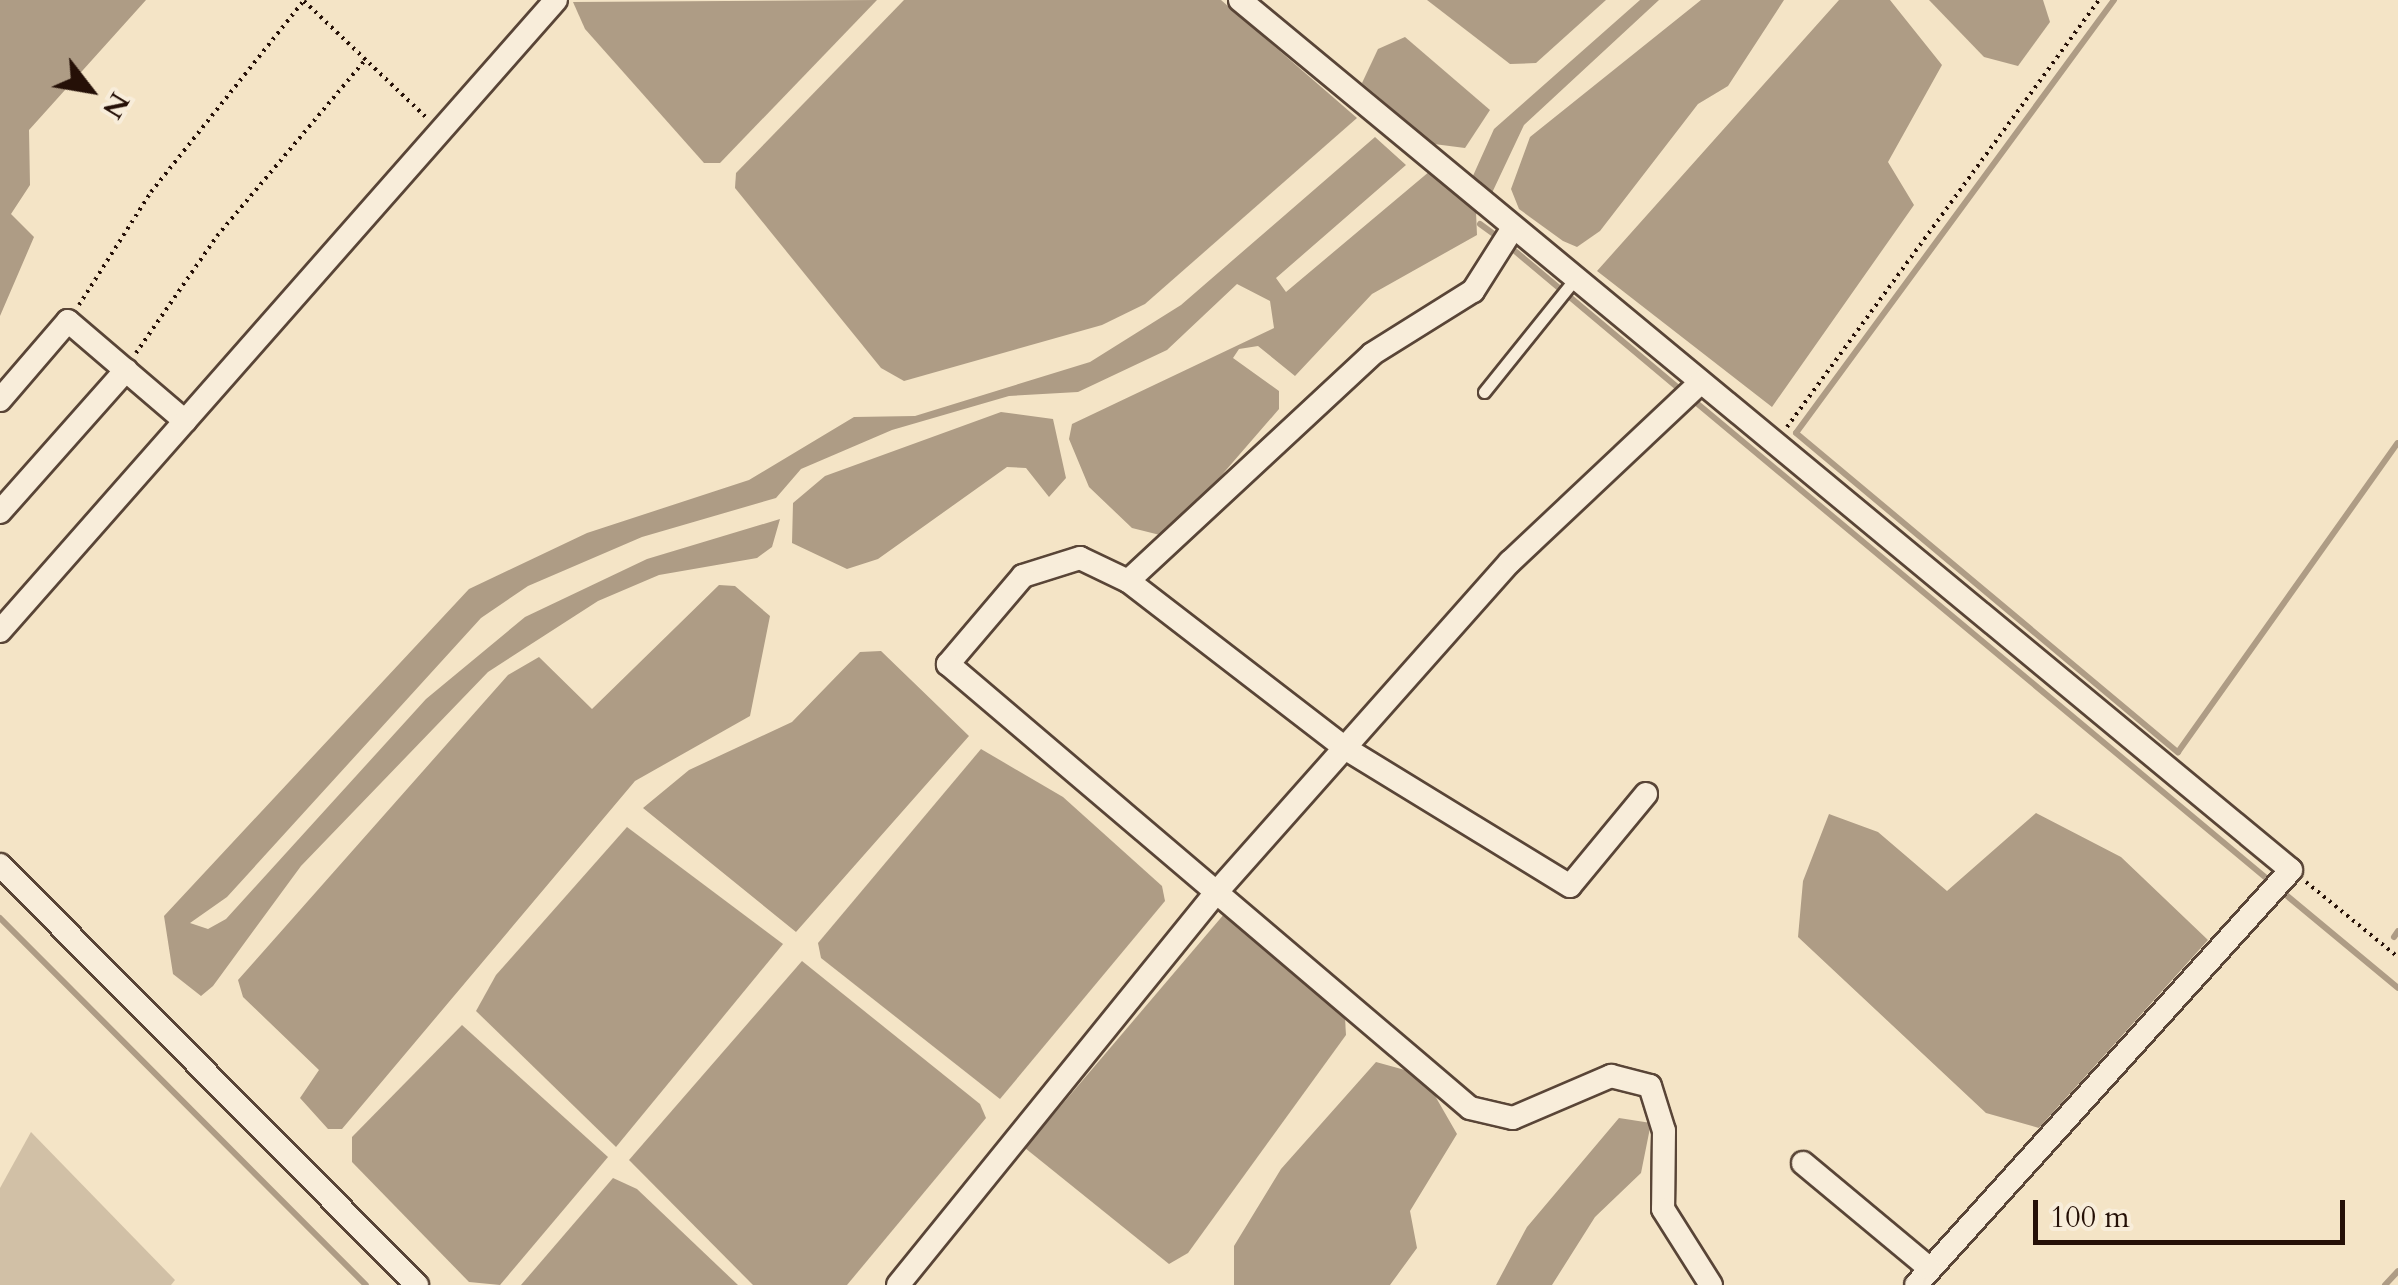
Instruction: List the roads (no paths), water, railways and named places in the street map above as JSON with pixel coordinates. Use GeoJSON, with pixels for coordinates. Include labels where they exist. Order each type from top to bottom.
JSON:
{"type":"FeatureCollection","features":[{"type":"Feature","properties":{"kind":"street"},"geometry":{"type":"LineString","coordinates":[[0,631],[556,0]]}},
{"type":"Feature","properties":{"kind":"street"},"geometry":{"type":"LineString","coordinates":[[1240,0],[2291,870],[1923,1277],[1802,1163]]}},
{"type":"Feature","properties":{"kind":"street"},"geometry":{"type":"LineString","coordinates":[[1128,580],[1372,354],[1473,291],[1512,228]]}},
{"type":"Feature","properties":{"kind":"street"},"geometry":{"type":"LineString","coordinates":[[0,400],[68,321],[185,421]]}},
{"type":"Feature","properties":{"kind":"street"},"geometry":{"type":"LineString","coordinates":[[0,512],[126,370]]}},
{"type":"Feature","properties":{"kind":"street"},"geometry":{"type":"LineString","coordinates":[[898,1285],[1214,895],[1510,562],[1701,382]]}},
{"type":"Feature","properties":{"kind":"street"},"geometry":{"type":"LineString","coordinates":[[1646,794],[1570,886],[1345,748],[1128,580],[1094,562],[1057,558],[1023,576],[948,664],[1214,895],[1470,1108],[1513,1118],[1611,1076],[1650,1086],[1664,1131],[1663,1209],[1711,1285]]}},
{"type":"Feature","properties":{"kind":"street"},"geometry":{"type":"LineString","coordinates":[[0,865],[417,1285]]}},
{"type":"Feature","properties":{"kind":"lane"},"geometry":{"type":"LineString","coordinates":[[1484,392],[1575,279]]}},
{"type":"Feature","properties":{"kind":"waterway"},"geometry":{"type":"LineString","coordinates":[[2114,0],[1796,433],[2178,752],[2398,443]]}},
{"type":"Feature","properties":{"kind":"waterway"},"geometry":{"type":"LineString","coordinates":[[1480,224],[1499,238]]}},
{"type":"Feature","properties":{"kind":"waterway"},"geometry":{"type":"LineString","coordinates":[[1509,246],[1683,392]]}},
{"type":"Feature","properties":{"kind":"waterway"},"geometry":{"type":"LineString","coordinates":[[1693,400],[2271,882]]}},
{"type":"Feature","properties":{"kind":"waterway"},"geometry":{"type":"LineString","coordinates":[[2280,890],[2398,988]]}},
{"type":"Feature","properties":{"kind":"waterway"},"geometry":{"type":"LineString","coordinates":[[0,918],[366,1285]]}},
{"type":"Feature","properties":{"kind":"waterway"},"geometry":{"type":"LineString","coordinates":[[2394,937],[2398,931]]}},
{"type":"Feature","properties":{"kind":"waterway"},"geometry":{"type":"LineString","coordinates":[[2385,1285],[2398,1271]]}}]}
